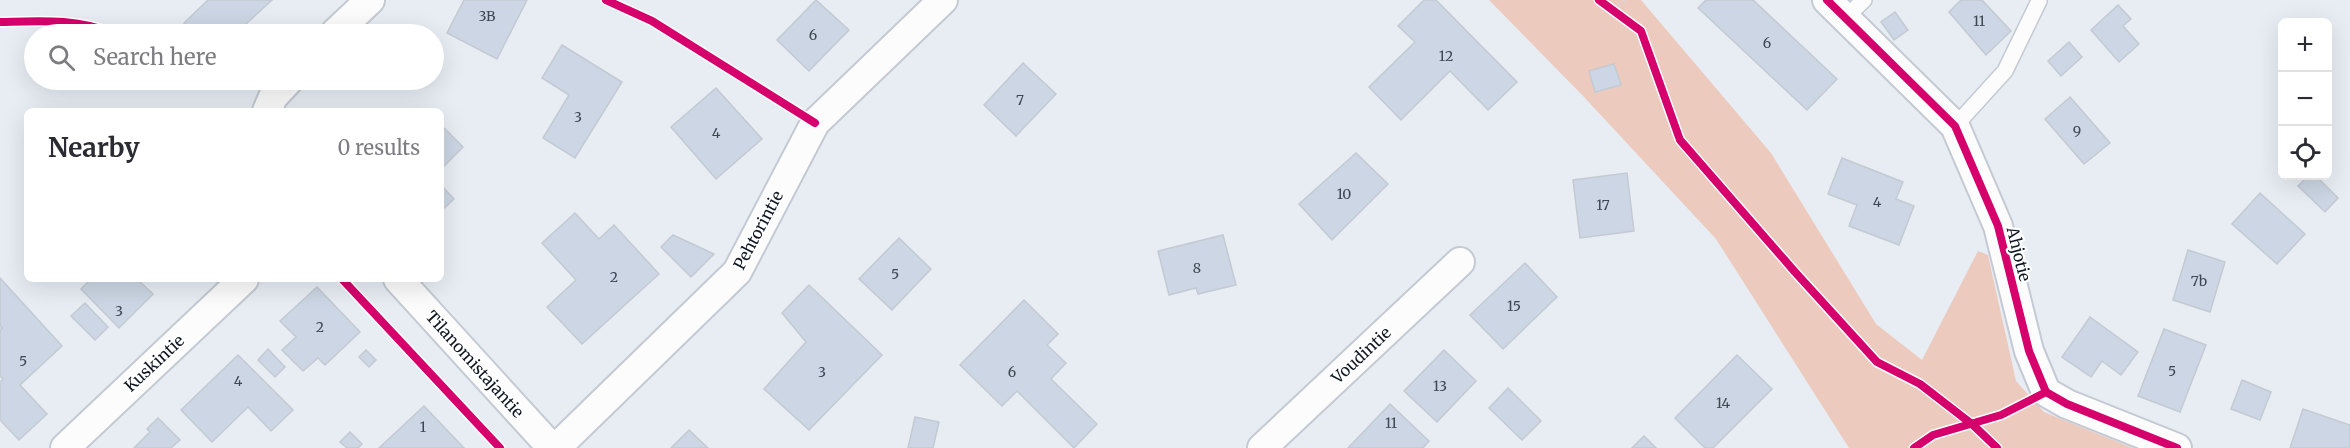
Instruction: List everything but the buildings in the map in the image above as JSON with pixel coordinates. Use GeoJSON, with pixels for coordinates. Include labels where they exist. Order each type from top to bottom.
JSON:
{"type":"FeatureCollection","features":[{"type":"Feature","properties":{"kind":"street"},"geometry":{"type":"LineString","coordinates":[[345,24],[370,0]]}},
{"type":"Feature","properties":{"kind":"street","name":"Pehtorintie"},"geometry":{"type":"LineString","coordinates":[[554,448],[737,272],[815,123],[943,0]]}},
{"type":"Feature","properties":{"kind":"street","name":"Ahjotie"},"geometry":{"type":"LineString","coordinates":[[1846,6],[1956,126],[1998,226],[2029,351],[2046,392],[2067,404],[2177,448]]}},
{"type":"Feature","properties":{"kind":"street"},"geometry":{"type":"LineString","coordinates":[[268,108],[273,97],[280,90]]}},
{"type":"Feature","properties":{"kind":"street","name":"Voudintie"},"geometry":{"type":"LineString","coordinates":[[1262,448],[1460,262]]}},
{"type":"Feature","properties":{"kind":"street","name":"Kuskintie"},"geometry":{"type":"LineString","coordinates":[[65,448],[241,282]]}},
{"type":"Feature","properties":{"kind":"street","name":"Tilanomistajantie"},"geometry":{"type":"LineString","coordinates":[[401,282],[554,448]]}},
{"type":"Feature","properties":{"kind":"lane"},"geometry":{"type":"LineString","coordinates":[[1956,126],[2005,71],[2039,1]]}},
{"type":"Feature","properties":{"kind":"path"},"geometry":{"type":"LineString","coordinates":[[1623,17],[1610,7],[1625,0]]}},
{"type":"Feature","properties":{"kind":"shaded area"},"geometry":{"type":"Polygon","coordinates":[[[1489,0],[1641,0],[1771,153],[1876,324],[1922,360],[1978,251],[1988,255],[2016,381],[2044,412],[2133,448],[1849,448],[1716,239],[1584,97],[1489,0]]]}},
{"type":"Feature","properties":{"kind":"cycle path"},"geometry":{"type":"LineString","coordinates":[[606,0],[652,21],[815,123]]}},
{"type":"Feature","properties":{"kind":"cycle path"},"geometry":{"type":"LineString","coordinates":[[1599,0],[1641,31],[1680,140],[1795,272],[1877,362],[1920,384],[1973,425],[1997,448]]}},
{"type":"Feature","properties":{"kind":"cycle path"},"geometry":{"type":"LineString","coordinates":[[1827,0],[1955,126],[1998,226],[2029,351],[2046,392],[2067,404],[2177,448]]}},
{"type":"Feature","properties":{"kind":"cycle path"},"geometry":{"type":"LineString","coordinates":[[0,22],[44,21],[80,24]]}},
{"type":"Feature","properties":{"kind":"cycle path"},"geometry":{"type":"LineString","coordinates":[[345,282],[500,448]]}},
{"type":"Feature","properties":{"kind":"cycle path"},"geometry":{"type":"LineString","coordinates":[[1914,448],[1933,435],[2001,415],[2046,392]]}}]}
